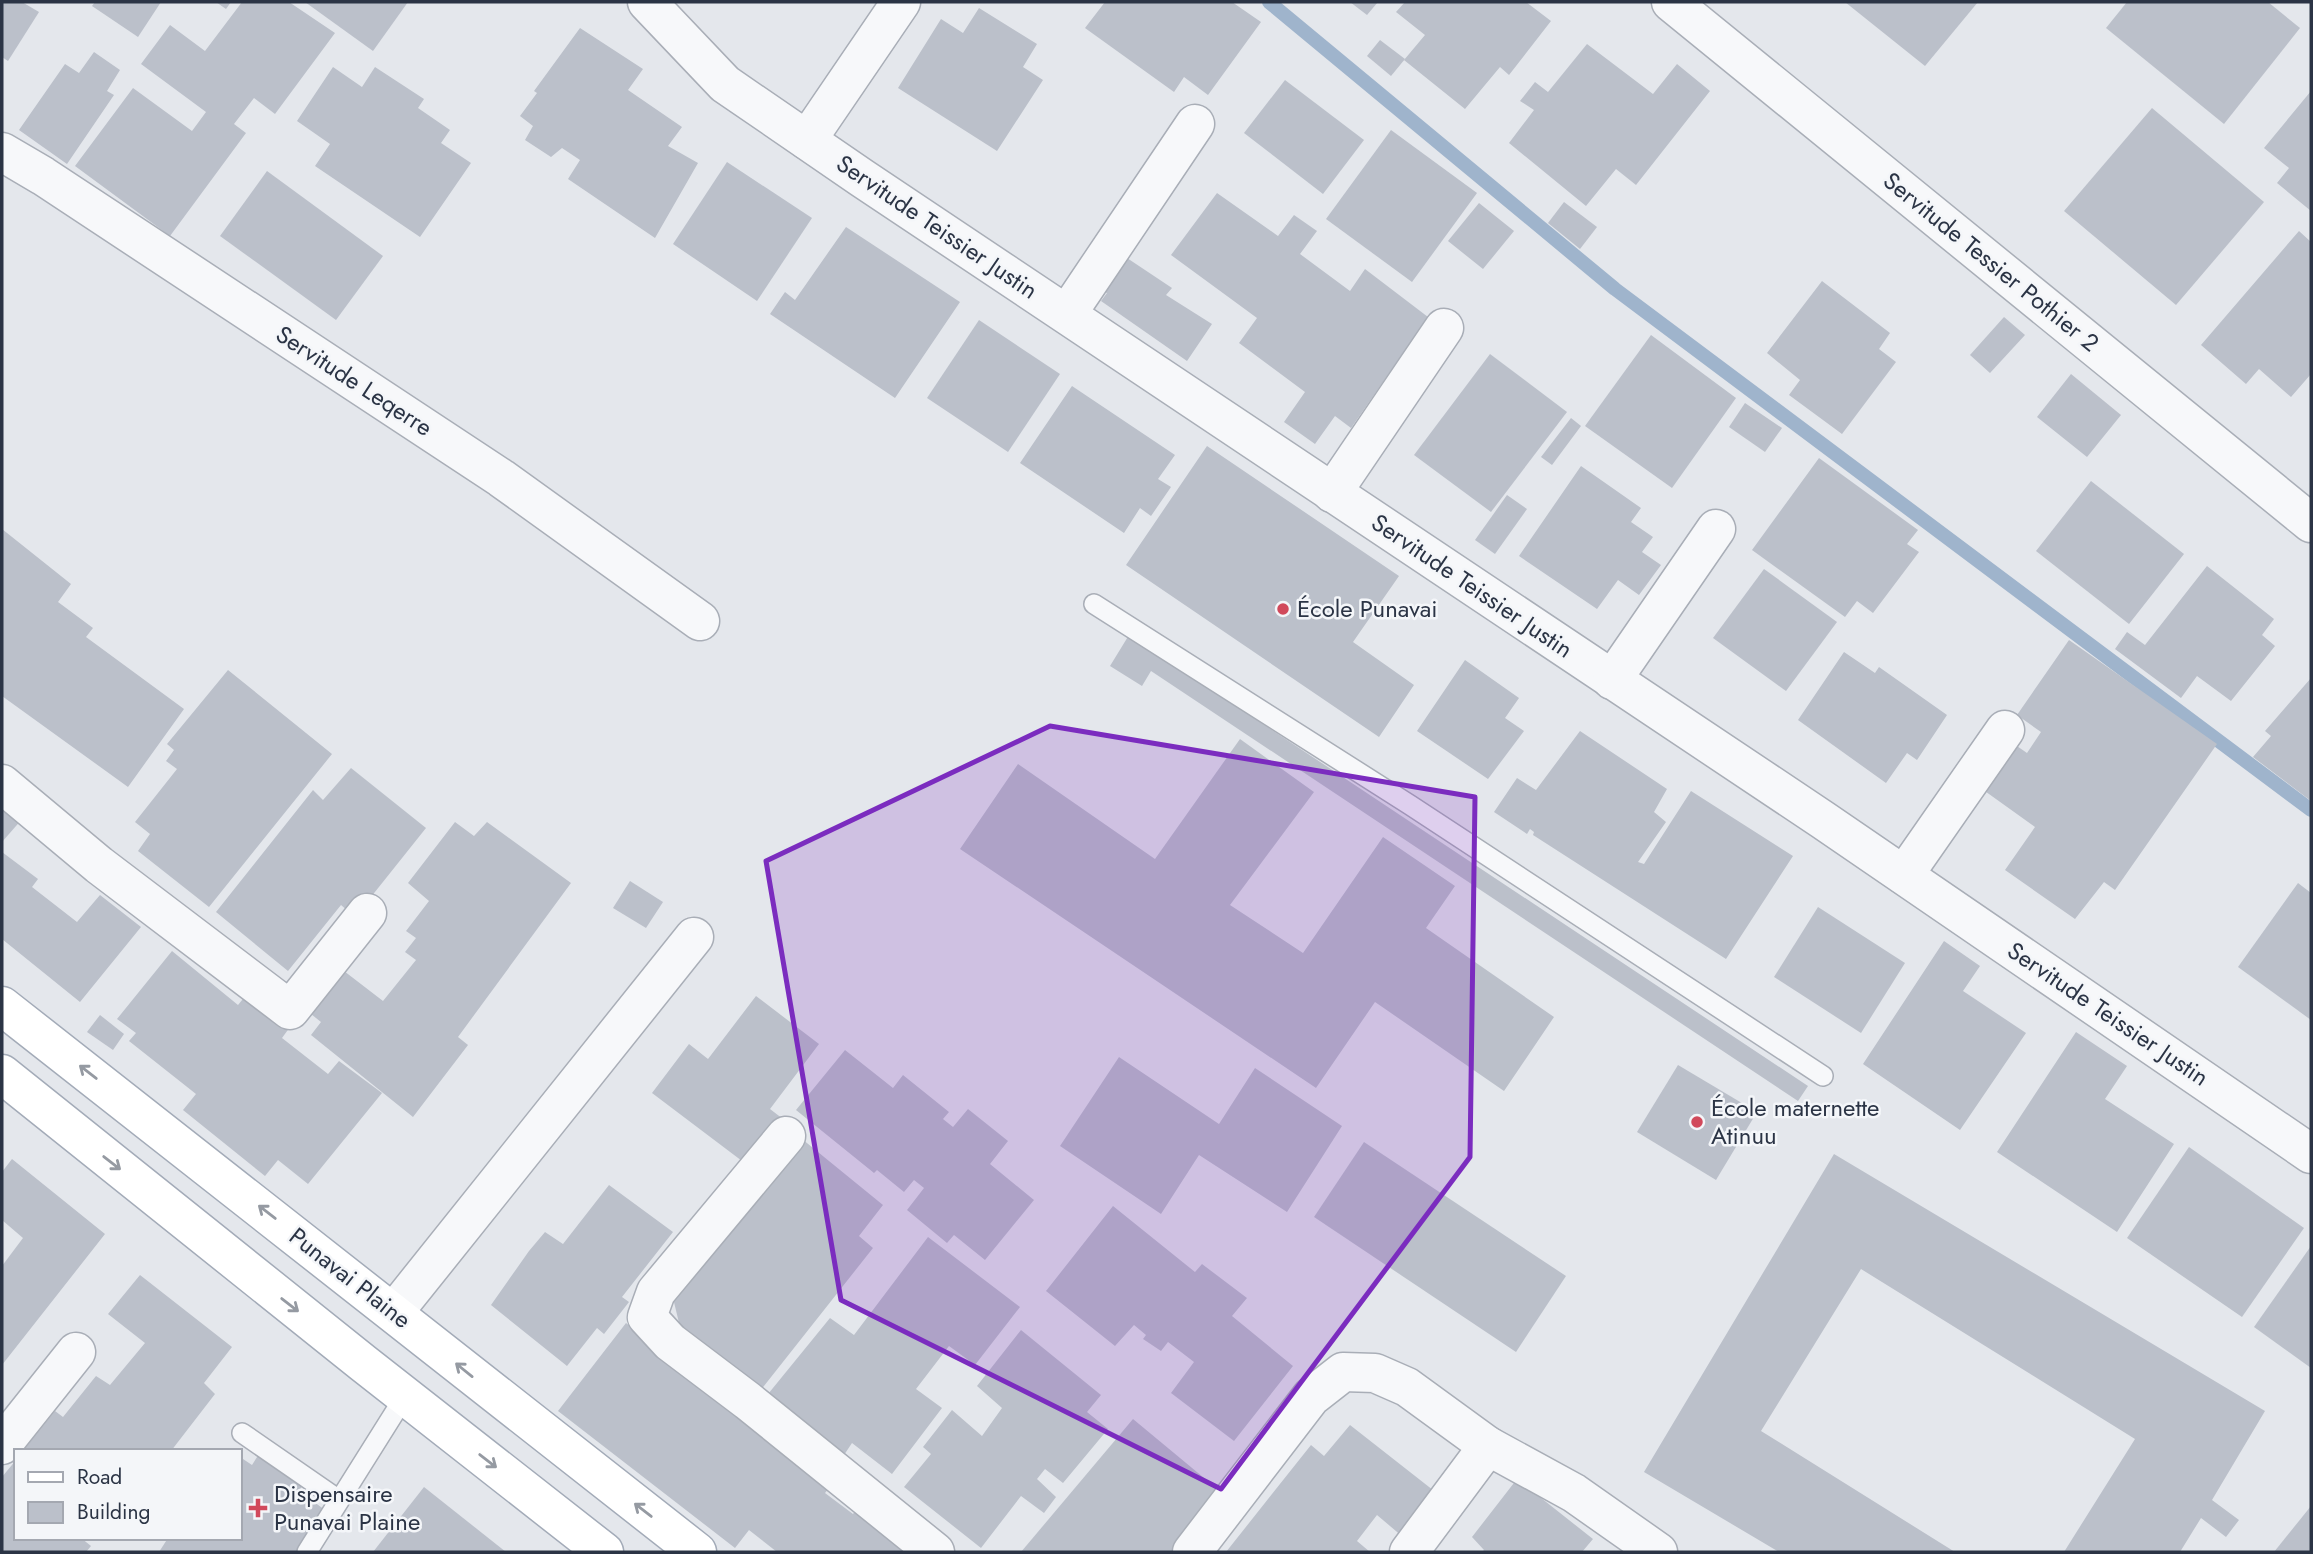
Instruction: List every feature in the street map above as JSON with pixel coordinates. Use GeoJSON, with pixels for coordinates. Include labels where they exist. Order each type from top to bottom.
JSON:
{"type":"FeatureCollection","features":[{"type":"Feature","properties":{"kind":"main road","name":"Punavai Plaine"},"geometry":{"type":"LineString","coordinates":[[2,1006],[697,1552]]}},
{"type":"Feature","properties":{"kind":"main road"},"geometry":{"type":"LineString","coordinates":[[2,1074],[604,1552]]}},
{"type":"Feature","properties":{"kind":"street","name":"Servitude Teissier Justin"},"geometry":{"type":"LineString","coordinates":[[647,2],[725,84],[1904,875],[2311,1154]]}},
{"type":"Feature","properties":{"kind":"street"},"geometry":{"type":"LineString","coordinates":[[807,140],[901,2]]}},
{"type":"Feature","properties":{"kind":"street","name":"Servitude Tessier Pothier 2"},"geometry":{"type":"LineString","coordinates":[[1671,2],[2311,523]]}},
{"type":"Feature","properties":{"kind":"street"},"geometry":{"type":"LineString","coordinates":[[1067,314],[1195,124]]}},
{"type":"Feature","properties":{"kind":"street","name":"Servitude Leqerre"},"geometry":{"type":"LineString","coordinates":[[2,152],[43,176],[490,471],[700,621]]}},
{"type":"Feature","properties":{"kind":"street"},"geometry":{"type":"LineString","coordinates":[[1332,493],[1444,328]]}},
{"type":"Feature","properties":{"kind":"street"},"geometry":{"type":"LineString","coordinates":[[1612,680],[1716,529]]}},
{"type":"Feature","properties":{"kind":"street"},"geometry":{"type":"LineString","coordinates":[[1904,875],[2006,730]]}},
{"type":"Feature","properties":{"kind":"street"},"geometry":{"type":"LineString","coordinates":[[2,784],[99,865],[290,1010],[367,913]]}},
{"type":"Feature","properties":{"kind":"street"},"geometry":{"type":"LineString","coordinates":[[394,1312],[694,937]]}},
{"type":"Feature","properties":{"kind":"street"},"geometry":{"type":"LineString","coordinates":[[786,1136],[656,1292],[647,1317],[670,1342],[748,1401],[935,1552]]}},
{"type":"Feature","properties":{"kind":"street"},"geometry":{"type":"LineString","coordinates":[[2,1445],[76,1352]]}},
{"type":"Feature","properties":{"kind":"street"},"geometry":{"type":"LineString","coordinates":[[1192,1552],[1311,1397],[1343,1372],[1375,1373],[1406,1387],[1488,1446],[1574,1493],[1658,1552]]}},
{"type":"Feature","properties":{"kind":"street"},"geometry":{"type":"LineString","coordinates":[[1409,1552],[1488,1446]]}},
{"type":"Feature","properties":{"kind":"lane"},"geometry":{"type":"LineString","coordinates":[[1094,604],[1410,805],[1822,1076]]}},
{"type":"Feature","properties":{"kind":"lane"},"geometry":{"type":"LineString","coordinates":[[307,1552],[405,1396]]}},
{"type":"Feature","properties":{"kind":"lane"},"geometry":{"type":"LineString","coordinates":[[242,1433],[339,1500]]}},
{"type":"Feature","properties":{"kind":"highlighted area"},"geometry":{"type":"Polygon","coordinates":[[[1050,726],[1475,797],[1470,1157],[1221,1489],[841,1300],[766,861],[1050,726]]]}},
{"type":"Feature","properties":{"kind":"building"},"geometry":{"type":"Polygon","coordinates":[[[2,2],[22,2],[39,12],[8,61],[2,57],[2,2]]]}},
{"type":"Feature","properties":{"kind":"building"},"geometry":{"type":"Polygon","coordinates":[[[95,2],[161,2],[138,37],[92,6],[95,2]]]}},
{"type":"Feature","properties":{"kind":"building"},"geometry":{"type":"Polygon","coordinates":[[[216,2],[231,2],[226,9],[216,2]]]}},
{"type":"Feature","properties":{"kind":"building"},"geometry":{"type":"Polygon","coordinates":[[[242,2],[289,2],[335,33],[275,114],[254,98],[234,124],[246,133],[170,236],[75,166],[133,88],[192,131],[206,112],[141,64],[170,25],[205,51],[242,2]]]}},
{"type":"Feature","properties":{"kind":"building"},"geometry":{"type":"Polygon","coordinates":[[[305,2],[408,2],[373,51],[305,2]]]}},
{"type":"Feature","properties":{"kind":"building"},"geometry":{"type":"Polygon","coordinates":[[[1105,2],[1232,2],[1261,22],[1208,95],[1184,77],[1174,92],[1085,28],[1105,2]]]}},
{"type":"Feature","properties":{"kind":"building"},"geometry":{"type":"Polygon","coordinates":[[[1350,2],[1378,2],[1367,15],[1350,2]]]}},
{"type":"Feature","properties":{"kind":"building"},"geometry":{"type":"Polygon","coordinates":[[[1405,2],[1526,2],[1551,21],[1509,75],[1500,67],[1465,109],[1404,60],[1425,35],[1396,12],[1405,2]]]}},
{"type":"Feature","properties":{"kind":"building"},"geometry":{"type":"Polygon","coordinates":[[[1845,2],[1978,2],[1925,66],[1845,2]]]}},
{"type":"Feature","properties":{"kind":"building"},"geometry":{"type":"Polygon","coordinates":[[[2127,2],[2268,2],[2300,28],[2224,124],[2106,28],[2127,2]]]}},
{"type":"Feature","properties":{"kind":"building"},"geometry":{"type":"Polygon","coordinates":[[[979,8],[1037,44],[1023,67],[1043,80],[997,151],[898,88],[941,19],[963,33],[979,8]]]}},
{"type":"Feature","properties":{"kind":"building"},"geometry":{"type":"Polygon","coordinates":[[[580,28],[643,69],[628,90],[682,127],[668,146],[698,163],[655,238],[568,179],[580,160],[562,148],[551,157],[525,140],[533,126],[520,116],[537,93],[534,91],[580,28]]]}},
{"type":"Feature","properties":{"kind":"building"},"geometry":{"type":"Polygon","coordinates":[[[1380,40],[1405,59],[1391,76],[1367,56],[1380,40]]]}},
{"type":"Feature","properties":{"kind":"building"},"geometry":{"type":"Polygon","coordinates":[[[1587,44],[1653,94],[1677,64],[1710,91],[1636,185],[1616,169],[1586,206],[1509,143],[1534,110],[1520,101],[1535,82],[1548,92],[1587,44]]]}},
{"type":"Feature","properties":{"kind":"building"},"geometry":{"type":"Polygon","coordinates":[[[94,52],[120,70],[107,91],[114,95],[67,164],[19,130],[65,64],[79,73],[94,52]]]}},
{"type":"Feature","properties":{"kind":"building"},"geometry":{"type":"Polygon","coordinates":[[[333,67],[362,87],[375,67],[424,99],[418,108],[450,130],[441,143],[471,163],[420,237],[315,166],[330,144],[297,121],[333,67]]]}},
{"type":"Feature","properties":{"kind":"building"},"geometry":{"type":"Polygon","coordinates":[[[1285,80],[1364,140],[1323,194],[1244,133],[1285,80]]]}},
{"type":"Feature","properties":{"kind":"building"},"geometry":{"type":"Polygon","coordinates":[[[2311,91],[2311,211],[2277,183],[2289,168],[2264,148],[2311,91]]]}},
{"type":"Feature","properties":{"kind":"building"},"geometry":{"type":"Polygon","coordinates":[[[2152,108],[2264,202],[2176,305],[2064,211],[2152,108]]]}},
{"type":"Feature","properties":{"kind":"building"},"geometry":{"type":"Polygon","coordinates":[[[1391,130],[1477,193],[1412,282],[1326,219],[1391,130]]]}},
{"type":"Feature","properties":{"kind":"building"},"geometry":{"type":"Polygon","coordinates":[[[727,162],[812,218],[757,301],[673,244],[727,162]]]}},
{"type":"Feature","properties":{"kind":"building"},"geometry":{"type":"Polygon","coordinates":[[[267,171],[383,256],[336,320],[220,236],[267,171]]]}},
{"type":"Feature","properties":{"kind":"building"},"geometry":{"type":"Polygon","coordinates":[[[1217,193],[1278,236],[1294,215],[1317,231],[1300,254],[1350,291],[1365,269],[1428,317],[1351,428],[1335,416],[1315,444],[1284,422],[1305,392],[1239,343],[1257,318],[1171,255],[1217,193]]]}},
{"type":"Feature","properties":{"kind":"building"},"geometry":{"type":"Polygon","coordinates":[[[1564,202],[1597,227],[1580,249],[1548,223],[1564,202]]]}},
{"type":"Feature","properties":{"kind":"building"},"geometry":{"type":"Polygon","coordinates":[[[1479,203],[1514,231],[1483,269],[1448,241],[1479,203]]]}},
{"type":"Feature","properties":{"kind":"building"},"geometry":{"type":"Polygon","coordinates":[[[846,227],[960,302],[895,398],[770,314],[785,292],[795,300],[846,227]]]}},
{"type":"Feature","properties":{"kind":"building"},"geometry":{"type":"Polygon","coordinates":[[[2299,231],[2311,242],[2311,374],[2291,397],[2259,369],[2246,384],[2201,345],[2299,231]]]}},
{"type":"Feature","properties":{"kind":"building"},"geometry":{"type":"Polygon","coordinates":[[[1127,258],[1172,288],[1166,295],[1212,324],[1187,361],[1101,301],[1127,258]]]}},
{"type":"Feature","properties":{"kind":"building"},"geometry":{"type":"Polygon","coordinates":[[[1822,281],[1890,333],[1879,349],[1896,362],[1842,434],[1789,395],[1800,380],[1767,353],[1822,281]]]}},
{"type":"Feature","properties":{"kind":"building"},"geometry":{"type":"Polygon","coordinates":[[[2004,317],[2025,335],[1990,373],[1970,355],[2004,317]]]}},
{"type":"Feature","properties":{"kind":"building"},"geometry":{"type":"Polygon","coordinates":[[[979,320],[1060,374],[1008,452],[927,398],[979,320]]]}},
{"type":"Feature","properties":{"kind":"building"},"geometry":{"type":"Polygon","coordinates":[[[1651,335],[1736,398],[1672,488],[1585,426],[1651,335]]]}},
{"type":"Feature","properties":{"kind":"building"},"geometry":{"type":"Polygon","coordinates":[[[1490,354],[1567,412],[1491,512],[1414,455],[1490,354]]]}},
{"type":"Feature","properties":{"kind":"building"},"geometry":{"type":"Polygon","coordinates":[[[2071,374],[2121,415],[2087,457],[2037,417],[2071,374]]]}},
{"type":"Feature","properties":{"kind":"building"},"geometry":{"type":"Polygon","coordinates":[[[1072,386],[1175,455],[1158,479],[1171,487],[1151,516],[1140,508],[1124,533],[1020,463],[1072,386]]]}},
{"type":"Feature","properties":{"kind":"building"},"geometry":{"type":"Polygon","coordinates":[[[1745,403],[1782,428],[1765,452],[1729,427],[1745,403]]]}},
{"type":"Feature","properties":{"kind":"building"},"geometry":{"type":"Polygon","coordinates":[[[1571,418],[1581,426],[1552,465],[1541,457],[1571,418]]]}},
{"type":"Feature","properties":{"kind":"building","name":"École Punavai"},"geometry":{"type":"Polygon","coordinates":[[[1207,446],[1399,576],[1353,642],[1414,685],[1379,737],[1126,565],[1207,446]]]}},
{"type":"Feature","properties":{"kind":"building"},"geometry":{"type":"Polygon","coordinates":[[[1819,458],[1918,530],[1907,544],[1919,552],[1873,613],[1857,601],[1845,617],[1752,550],[1819,458]]]}},
{"type":"Feature","properties":{"kind":"building"},"geometry":{"type":"Polygon","coordinates":[[[1581,466],[1641,508],[1631,522],[1653,537],[1642,552],[1661,565],[1639,595],[1618,580],[1597,609],[1519,556],[1581,466]]]}},
{"type":"Feature","properties":{"kind":"building"},"geometry":{"type":"Polygon","coordinates":[[[2091,481],[2184,554],[2129,624],[2036,551],[2091,481]]]}},
{"type":"Feature","properties":{"kind":"building"},"geometry":{"type":"Polygon","coordinates":[[[1507,495],[1527,509],[1495,554],[1475,540],[1507,495]]]}},
{"type":"Feature","properties":{"kind":"building"},"geometry":{"type":"Polygon","coordinates":[[[2,529],[71,584],[58,602],[93,628],[86,637],[184,709],[128,787],[2,696],[2,529]]]}},
{"type":"Feature","properties":{"kind":"building"},"geometry":{"type":"Polygon","coordinates":[[[2207,566],[2274,619],[2262,635],[2275,646],[2231,701],[2197,676],[2181,698],[2115,649],[2127,632],[2145,645],[2207,566]]]}},
{"type":"Feature","properties":{"kind":"building"},"geometry":{"type":"Polygon","coordinates":[[[1764,569],[1837,622],[1786,691],[1713,638],[1764,569]]]}},
{"type":"Feature","properties":{"kind":"building"},"geometry":{"type":"Polygon","coordinates":[[[1129,635],[1808,1086],[1798,1101],[1151,671],[1142,686],[1110,666],[1129,635]]]}},
{"type":"Feature","properties":{"kind":"building"},"geometry":{"type":"Polygon","coordinates":[[[2069,640],[2217,744],[2115,890],[2104,882],[2075,919],[2005,870],[2035,827],[1982,789],[2014,744],[2027,753],[2041,732],[2017,715],[2069,640]]]}},
{"type":"Feature","properties":{"kind":"building"},"geometry":{"type":"Polygon","coordinates":[[[1844,652],[1875,673],[1879,667],[1947,715],[1917,760],[1907,753],[1886,783],[1798,720],[1844,652]]]}},
{"type":"Feature","properties":{"kind":"building"},"geometry":{"type":"Polygon","coordinates":[[[1465,660],[1519,698],[1505,718],[1524,731],[1488,779],[1417,731],[1465,660]]]}},
{"type":"Feature","properties":{"kind":"building"},"geometry":{"type":"Polygon","coordinates":[[[228,670],[332,754],[209,907],[138,851],[150,834],[135,822],[177,769],[166,761],[174,750],[167,744],[228,670]]]}},
{"type":"Feature","properties":{"kind":"building"},"geometry":{"type":"Polygon","coordinates":[[[2311,678],[2311,801],[2253,757],[2271,736],[2265,731],[2311,678]]]}},
{"type":"Feature","properties":{"kind":"building"},"geometry":{"type":"Polygon","coordinates":[[[1580,731],[1667,789],[1654,812],[1666,822],[1638,862],[1644,864],[1691,791],[1793,856],[1726,959],[1533,835],[1534,832],[1530,829],[1527,834],[1494,812],[1517,778],[1536,790],[1580,731]]]}},
{"type":"Feature","properties":{"kind":"building"},"geometry":{"type":"Polygon","coordinates":[[[1240,739],[1314,792],[1230,905],[1303,953],[1383,837],[1455,886],[1426,928],[1554,1017],[1504,1091],[1375,1002],[1316,1088],[960,849],[1018,764],[1155,859],[1240,739]]]}},
{"type":"Feature","properties":{"kind":"building"},"geometry":{"type":"Polygon","coordinates":[[[351,768],[426,828],[355,917],[341,905],[288,971],[216,912],[313,790],[323,800],[351,768]]]}},
{"type":"Feature","properties":{"kind":"building"},"geometry":{"type":"Polygon","coordinates":[[[2,801],[23,818],[2,842],[2,801]]]}},
{"type":"Feature","properties":{"kind":"building"},"geometry":{"type":"Polygon","coordinates":[[[455,822],[474,836],[487,822],[571,883],[458,1037],[468,1045],[413,1117],[311,1035],[321,1022],[311,1014],[344,971],[383,1001],[416,960],[405,952],[416,938],[406,931],[429,901],[408,883],[455,822]]]}},
{"type":"Feature","properties":{"kind":"building"},"geometry":{"type":"Polygon","coordinates":[[[2,852],[38,879],[32,887],[77,922],[100,895],[141,927],[80,1002],[2,939],[2,852]]]}},
{"type":"Feature","properties":{"kind":"building"},"geometry":{"type":"Polygon","coordinates":[[[630,881],[663,902],[646,928],[613,908],[630,881]]]}},
{"type":"Feature","properties":{"kind":"building"},"geometry":{"type":"Polygon","coordinates":[[[2298,883],[2311,893],[2311,1020],[2238,967],[2298,883]]]}},
{"type":"Feature","properties":{"kind":"building"},"geometry":{"type":"Polygon","coordinates":[[[1818,907],[1905,963],[1861,1033],[1774,977],[1818,907]]]}},
{"type":"Feature","properties":{"kind":"building"},"geometry":{"type":"Polygon","coordinates":[[[1944,941],[1980,966],[1963,991],[2026,1033],[1960,1130],[1863,1064],[1944,941]]]}},
{"type":"Feature","properties":{"kind":"building"},"geometry":{"type":"Polygon","coordinates":[[[172,951],[238,1005],[247,994],[290,1027],[282,1038],[328,1074],[339,1061],[382,1093],[308,1184],[278,1160],[265,1176],[183,1110],[196,1094],[129,1041],[136,1033],[117,1019],[172,951]]]}},
{"type":"Feature","properties":{"kind":"building"},"geometry":{"type":"Polygon","coordinates":[[[756,996],[819,1044],[770,1109],[783,1119],[746,1164],[652,1093],[689,1044],[708,1059],[756,996]]]}},
{"type":"Feature","properties":{"kind":"building"},"geometry":{"type":"Polygon","coordinates":[[[100,1015],[124,1034],[113,1050],[87,1032],[100,1015]]]}},
{"type":"Feature","properties":{"kind":"building"},"geometry":{"type":"Polygon","coordinates":[[[2076,1032],[2127,1066],[2105,1099],[2174,1144],[2117,1232],[1997,1152],[2076,1032]]]}},
{"type":"Feature","properties":{"kind":"building"},"geometry":{"type":"Polygon","coordinates":[[[845,1050],[893,1088],[903,1075],[949,1112],[943,1119],[953,1127],[968,1109],[1008,1141],[990,1164],[1034,1200],[985,1260],[954,1235],[947,1243],[907,1210],[924,1188],[914,1180],[904,1192],[877,1170],[874,1173],[796,1110],[845,1050]]]}},
{"type":"Feature","properties":{"kind":"building"},"geometry":{"type":"Polygon","coordinates":[[[1119,1057],[1219,1124],[1255,1068],[1342,1126],[1287,1212],[1199,1155],[1161,1214],[1060,1146],[1119,1057]]]}},
{"type":"Feature","properties":{"kind":"building","name":"École maternette Atinuu"},"geometry":{"type":"Polygon","coordinates":[[[1678,1065],[1757,1112],[1716,1180],[1637,1132],[1678,1065]]]}},
{"type":"Feature","properties":{"kind":"building"},"geometry":{"type":"Polygon","coordinates":[[[802,1139],[883,1205],[859,1236],[873,1248],[760,1391],[680,1327],[673,1298],[802,1139]]]}},
{"type":"Feature","properties":{"kind":"building"},"geometry":{"type":"Polygon","coordinates":[[[1364,1142],[1566,1276],[1516,1352],[1314,1217],[1364,1142]]]}},
{"type":"Feature","properties":{"kind":"building"},"geometry":{"type":"Polygon","coordinates":[[[2189,1147],[2304,1228],[2242,1317],[2127,1238],[2189,1147]]]}},
{"type":"Feature","properties":{"kind":"building"},"geometry":{"type":"Polygon","coordinates":[[[1834,1154],[2265,1411],[2212,1500],[2239,1520],[2226,1537],[2201,1518],[2180,1552],[2064,1552],[2135,1439],[1861,1269],[1761,1431],[1955,1552],[1779,1552],[1644,1472],[1834,1154]]]}},
{"type":"Feature","properties":{"kind":"building"},"geometry":{"type":"Polygon","coordinates":[[[12,1159],[105,1234],[2,1365],[2,1266],[23,1238],[2,1220],[2,1172],[12,1159]]]}},
{"type":"Feature","properties":{"kind":"building"},"geometry":{"type":"Polygon","coordinates":[[[609,1185],[673,1232],[622,1297],[629,1302],[604,1334],[597,1328],[567,1366],[491,1305],[545,1232],[563,1244],[609,1185]]]}},
{"type":"Feature","properties":{"kind":"building"},"geometry":{"type":"Polygon","coordinates":[[[1113,1206],[1195,1272],[1202,1264],[1247,1298],[1232,1316],[1293,1366],[1234,1441],[1171,1393],[1194,1362],[1168,1342],[1161,1351],[1143,1339],[1146,1335],[1134,1325],[1115,1346],[1046,1291],[1113,1206]]]}},
{"type":"Feature","properties":{"kind":"building"},"geometry":{"type":"Polygon","coordinates":[[[928,1237],[1020,1307],[975,1365],[949,1346],[916,1389],[942,1408],[892,1474],[852,1443],[840,1461],[764,1399],[830,1318],[854,1335],[928,1237]]]}},
{"type":"Feature","properties":{"kind":"building"},"geometry":{"type":"Polygon","coordinates":[[[2311,1246],[2311,1368],[2254,1327],[2311,1246]]]}},
{"type":"Feature","properties":{"kind":"building"},"geometry":{"type":"Polygon","coordinates":[[[140,1275],[232,1347],[204,1383],[215,1394],[173,1449],[25,1449],[55,1411],[63,1417],[96,1376],[110,1385],[145,1343],[108,1314],[140,1275]]]}},
{"type":"Feature","properties":{"kind":"building"},"geometry":{"type":"Polygon","coordinates":[[[626,1323],[833,1483],[825,1493],[853,1514],[859,1506],[911,1552],[777,1552],[749,1530],[735,1548],[558,1411],[626,1323]]]}},
{"type":"Feature","properties":{"kind":"building"},"geometry":{"type":"Polygon","coordinates":[[[1021,1330],[1101,1395],[1087,1412],[1108,1429],[1063,1483],[1045,1469],[1037,1479],[1056,1497],[1044,1513],[1021,1496],[981,1548],[904,1487],[931,1454],[923,1447],[952,1410],[982,1436],[1002,1408],[977,1386],[1021,1330]]]}},
{"type":"Feature","properties":{"kind":"building"},"geometry":{"type":"Polygon","coordinates":[[[1133,1419],[1221,1492],[1171,1552],[1021,1552],[1133,1419]]]}},
{"type":"Feature","properties":{"kind":"building"},"geometry":{"type":"Polygon","coordinates":[[[1350,1425],[1438,1494],[1403,1537],[1377,1515],[1357,1541],[1370,1552],[1226,1552],[1311,1445],[1324,1456],[1350,1425]]]}},
{"type":"Feature","properties":{"kind":"building"},"geometry":{"type":"Polygon","coordinates":[[[259,1454],[304,1483],[299,1491],[325,1510],[297,1552],[159,1552],[167,1540],[242,1540],[242,1458],[252,1465],[259,1454]]]}},
{"type":"Feature","properties":{"kind":"building"},"geometry":{"type":"Polygon","coordinates":[[[14,1462],[14,1540],[84,1540],[91,1546],[86,1552],[2,1552],[2,1477],[14,1462]]]}},
{"type":"Feature","properties":{"kind":"building"},"geometry":{"type":"Polygon","coordinates":[[[1517,1479],[1593,1539],[1582,1552],[1482,1552],[1484,1550],[1472,1537],[1517,1479]]]}},
{"type":"Feature","properties":{"kind":"building"},"geometry":{"type":"Polygon","coordinates":[[[424,1487],[506,1552],[373,1552],[424,1487]]]}},
{"type":"Feature","properties":{"kind":"building"},"geometry":{"type":"Polygon","coordinates":[[[2311,1506],[2311,1552],[2274,1552],[2311,1506]]]}},
{"type":"Feature","properties":{"kind":"waterway"},"geometry":{"type":"LineString","coordinates":[[1269,2],[1615,289],[2311,810]]}},
{"type":"Feature","properties":{"kind":"place","name":"École Punavai"},"geometry":{"type":"Point","coordinates":[1283,609]}},
{"type":"Feature","properties":{"kind":"place","name":"École maternette Atinuu"},"geometry":{"type":"Point","coordinates":[1697,1122]}},
{"type":"Feature","properties":{"kind":"place","name":"Dispensaire Punavai Plaine"},"geometry":{"type":"Point","coordinates":[258,1508]}}]}
